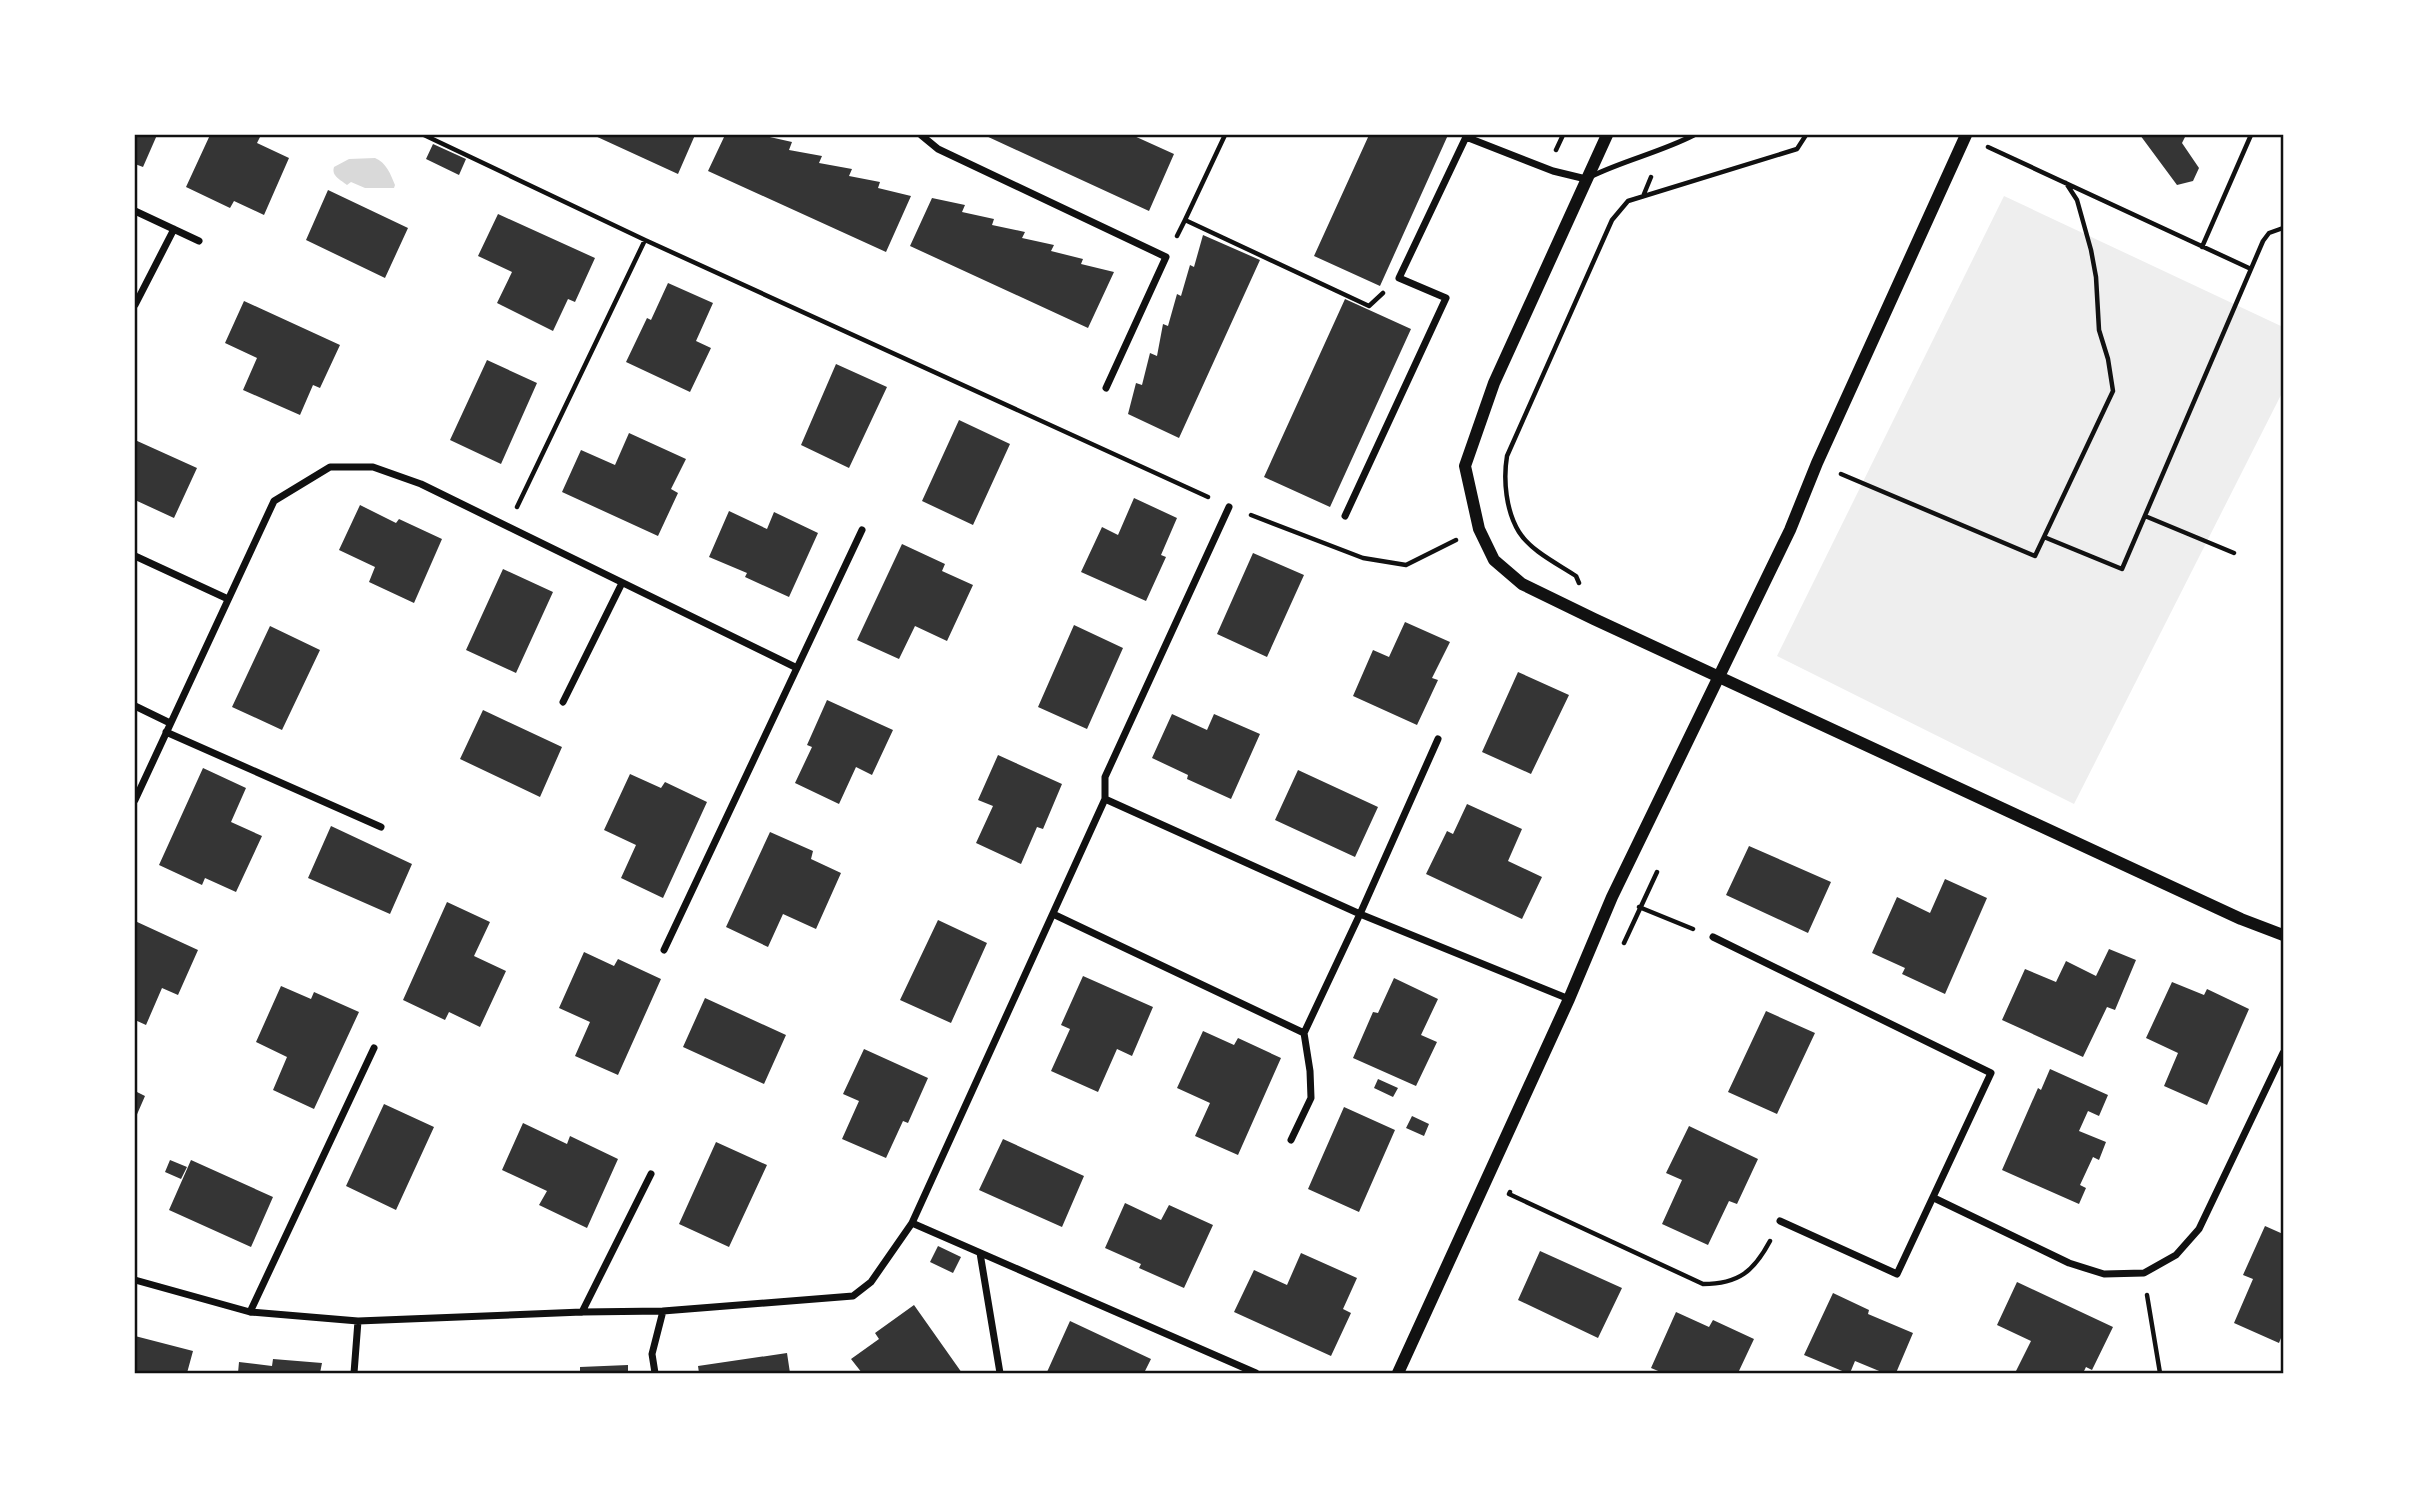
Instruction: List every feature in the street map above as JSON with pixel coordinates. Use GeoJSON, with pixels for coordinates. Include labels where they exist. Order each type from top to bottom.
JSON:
{"type":"FeatureCollection","features":[{"type":"Feature","properties":{"kind":"street"},"geometry":{"type":"LineString","coordinates":[[921,135],[938,149],[1166,257],[1106,388]]}},
{"type":"Feature","properties":{"kind":"street"},"geometry":{"type":"LineString","coordinates":[[1607,135],[1494,383],[1465,466],[1479,529],[1494,560],[1522,584],[1594,619],[2241,919],[2283,935]]}},
{"type":"Feature","properties":{"kind":"street"},"geometry":{"type":"LineString","coordinates":[[1398,1373],[1569,999],[1612,897],[1790,530],[1817,463],[1966,136]]}},
{"type":"Feature","properties":{"kind":"street"},"geometry":{"type":"LineString","coordinates":[[1345,516],[1446,298],[1399,278],[1466,137],[1553,171],[1586,179]]}},
{"type":"Feature","properties":{"kind":"street"},"geometry":{"type":"LineString","coordinates":[[135,211],[199,242]]}},
{"type":"Feature","properties":{"kind":"street"},"geometry":{"type":"LineString","coordinates":[[135,305],[174,229]]}},
{"type":"Feature","properties":{"kind":"street"},"geometry":{"type":"LineString","coordinates":[[135,800],[274,501],[330,467],[373,467],[421,484],[797,668]]}},
{"type":"Feature","properties":{"kind":"street"},"geometry":{"type":"LineString","coordinates":[[135,1280],[250,1312],[358,1321],[663,1311],[853,1296],[871,1282],[912,1223],[1105,799],[1105,777],[1228,507]]}},
{"type":"Feature","properties":{"kind":"street"},"geometry":{"type":"LineString","coordinates":[[664,950],[862,530]]}},
{"type":"Feature","properties":{"kind":"street"},"geometry":{"type":"LineString","coordinates":[[135,556],[228,599]]}},
{"type":"Feature","properties":{"kind":"street"},"geometry":{"type":"LineString","coordinates":[[563,702],[622,583]]}},
{"type":"Feature","properties":{"kind":"street"},"geometry":{"type":"LineString","coordinates":[[135,706],[170,723]]}},
{"type":"Feature","properties":{"kind":"street"},"geometry":{"type":"LineString","coordinates":[[166,732],[381,827]]}},
{"type":"Feature","properties":{"kind":"street"},"geometry":{"type":"LineString","coordinates":[[1291,1140],[1311,1098],[1304,1033],[1438,739]]}},
{"type":"Feature","properties":{"kind":"street"},"geometry":{"type":"LineString","coordinates":[[1105,799],[1360,914],[1569,999]]}},
{"type":"Feature","properties":{"kind":"street"},"geometry":{"type":"LineString","coordinates":[[1053,914],[1304,1033]]}},
{"type":"Feature","properties":{"kind":"street"},"geometry":{"type":"LineString","coordinates":[[1713,937],[1991,1073],[1897,1274],[1780,1221]]}},
{"type":"Feature","properties":{"kind":"street"},"geometry":{"type":"LineString","coordinates":[[250,1312],[374,1048]]}},
{"type":"Feature","properties":{"kind":"street"},"geometry":{"type":"LineString","coordinates":[[1934,1198],[2069,1263],[2105,1274],[2144,1273],[2176,1255],[2199,1229],[2283,1053]]}},
{"type":"Feature","properties":{"kind":"street"},"geometry":{"type":"LineString","coordinates":[[582,1312],[651,1174]]}},
{"type":"Feature","properties":{"kind":"street"},"geometry":{"type":"LineString","coordinates":[[912,1223],[1256,1373]]}},
{"type":"Feature","properties":{"kind":"street"},"geometry":{"type":"LineString","coordinates":[[980,1253],[1000,1373]]}},
{"type":"Feature","properties":{"kind":"street"},"geometry":{"type":"LineString","coordinates":[[655,1373],[652,1354],[663,1311]]}},
{"type":"Feature","properties":{"kind":"street"},"geometry":{"type":"LineString","coordinates":[[354,1373],[358,1321]]}},
{"type":"Feature","properties":{"kind":"lane"},"geometry":{"type":"LineString","coordinates":[[1586,179],[1614,165],[1663,149],[1694,135]]}},
{"type":"Feature","properties":{"kind":"path"},"geometry":{"type":"LineString","coordinates":[[424,135],[645,240],[1228,507],[1363,558],[1406,565],[1479,529]]}},
{"type":"Feature","properties":{"kind":"path"},"geometry":{"type":"LineString","coordinates":[[1166,257],[1225,135]]}},
{"type":"Feature","properties":{"kind":"path"},"geometry":{"type":"LineString","coordinates":[[1594,619],[1576,576],[1533,546],[1519,532],[1505,490],[1504,470],[1507,457],[1612,220],[1620,208],[1644,194],[1797,149],[1807,135]]}},
{"type":"Feature","properties":{"kind":"path"},"geometry":{"type":"LineString","coordinates":[[2202,247],[2251,135]]}},
{"type":"Feature","properties":{"kind":"path"},"geometry":{"type":"LineString","coordinates":[[1966,136],[2251,269]]}},
{"type":"Feature","properties":{"kind":"path"},"geometry":{"type":"LineString","coordinates":[[1817,463],[2035,556],[2113,391],[2108,359],[2099,330],[2096,277],[2091,250],[2077,200],[2067,183]]}},
{"type":"Feature","properties":{"kind":"path"},"geometry":{"type":"LineString","coordinates":[[1185,220],[1369,306],[1399,278]]}},
{"type":"Feature","properties":{"kind":"path"},"geometry":{"type":"LineString","coordinates":[[2044,537],[2122,569],[2263,241],[2269,233],[2283,228]]}},
{"type":"Feature","properties":{"kind":"path"},"geometry":{"type":"LineString","coordinates":[[507,527],[645,240]]}},
{"type":"Feature","properties":{"kind":"path"},"geometry":{"type":"LineString","coordinates":[[2145,516],[2234,554]]}},
{"type":"Feature","properties":{"kind":"path"},"geometry":{"type":"LineString","coordinates":[[1612,897],[1713,937]]}},
{"type":"Feature","properties":{"kind":"path"},"geometry":{"type":"LineString","coordinates":[[1513,1182],[1509,1194],[1703,1284],[1734,1280],[1753,1267],[1780,1221]]}},
{"type":"Feature","properties":{"kind":"path"},"geometry":{"type":"LineString","coordinates":[[2144,1273],[2160,1373]]}},
{"type":"Feature","properties":{"kind":"shaded area"},"geometry":{"type":"Polygon","coordinates":[[[375,158],[388,169],[394,188],[365,188],[351,182],[347,185],[334,173],[334,167],[349,159],[375,158]]]}},
{"type":"Feature","properties":{"kind":"shaded area"},"geometry":{"type":"Polygon","coordinates":[[[2004,196],[2283,327],[2283,391],[2074,804],[1777,656],[2004,196]]]}},
{"type":"Feature","properties":{"kind":"building"},"geometry":{"type":"Polygon","coordinates":[[[135,135],[157,135],[143,167],[135,164],[135,135]]]}},
{"type":"Feature","properties":{"kind":"building"},"geometry":{"type":"Polygon","coordinates":[[[210,135],[261,135],[257,143],[289,158],[264,215],[234,201],[230,208],[186,187],[210,135]]]}},
{"type":"Feature","properties":{"kind":"building"},"geometry":{"type":"Polygon","coordinates":[[[593,135],[695,135],[678,174],[593,135]]]}},
{"type":"Feature","properties":{"kind":"building"},"geometry":{"type":"Polygon","coordinates":[[[725,135],[761,135],[792,142],[789,150],[822,156],[819,163],[852,169],[849,176],[880,182],[878,188],[911,196],[886,252],[708,171],[725,135]]]}},
{"type":"Feature","properties":{"kind":"building"},"geometry":{"type":"Polygon","coordinates":[[[984,135],[1132,135],[1174,154],[1149,211],[984,135]]]}},
{"type":"Feature","properties":{"kind":"building"},"geometry":{"type":"Polygon","coordinates":[[[1369,135],[1448,135],[1380,286],[1314,256],[1369,135]]]}},
{"type":"Feature","properties":{"kind":"building"},"geometry":{"type":"Polygon","coordinates":[[[2140,135],[2186,135],[2182,143],[2199,168],[2193,181],[2177,185],[2140,135]]]}},
{"type":"Feature","properties":{"kind":"building"},"geometry":{"type":"Polygon","coordinates":[[[433,144],[466,159],[459,175],[426,159],[433,144]]]}},
{"type":"Feature","properties":{"kind":"building"},"geometry":{"type":"Polygon","coordinates":[[[328,190],[408,228],[385,278],[306,240],[328,190]]]}},
{"type":"Feature","properties":{"kind":"building"},"geometry":{"type":"Polygon","coordinates":[[[932,198],[965,205],[962,212],[994,219],[992,225],[1025,232],[1022,238],[1054,245],[1051,251],[1083,259],[1081,264],[1114,272],[1088,328],[910,246],[932,198]]]}},
{"type":"Feature","properties":{"kind":"building"},"geometry":{"type":"Polygon","coordinates":[[[498,214],[595,258],[575,302],[568,299],[553,331],[497,303],[512,272],[478,256],[498,214]]]}},
{"type":"Feature","properties":{"kind":"building"},"geometry":{"type":"Polygon","coordinates":[[[1203,235],[1260,260],[1179,438],[1128,414],[1136,383],[1142,385],[1150,353],[1157,356],[1163,324],[1168,326],[1177,294],[1181,296],[1190,265],[1194,267],[1203,235]]]}},
{"type":"Feature","properties":{"kind":"building"},"geometry":{"type":"Polygon","coordinates":[[[668,283],[713,303],[696,341],[711,348],[690,392],[626,362],[647,318],[651,320],[668,283]]]}},
{"type":"Feature","properties":{"kind":"building"},"geometry":{"type":"Polygon","coordinates":[[[1345,299],[1411,329],[1330,507],[1264,477],[1345,299]]]}},
{"type":"Feature","properties":{"kind":"building"},"geometry":{"type":"Polygon","coordinates":[[[244,301],[340,345],[320,388],[313,385],[300,415],[243,390],[257,358],[225,343],[244,301]]]}},
{"type":"Feature","properties":{"kind":"building"},"geometry":{"type":"Polygon","coordinates":[[[487,360],[537,383],[501,464],[450,440],[487,360]]]}},
{"type":"Feature","properties":{"kind":"building"},"geometry":{"type":"Polygon","coordinates":[[[836,364],[887,387],[849,468],[801,445],[836,364]]]}},
{"type":"Feature","properties":{"kind":"building"},"geometry":{"type":"Polygon","coordinates":[[[959,420],[1010,444],[973,525],[922,501],[959,420]]]}},
{"type":"Feature","properties":{"kind":"building"},"geometry":{"type":"Polygon","coordinates":[[[629,433],[686,459],[671,489],[678,493],[658,536],[562,492],[581,450],[615,465],[629,433]]]}},
{"type":"Feature","properties":{"kind":"building"},"geometry":{"type":"Polygon","coordinates":[[[135,440],[197,468],[174,518],[135,500],[135,440]]]}},
{"type":"Feature","properties":{"kind":"building"},"geometry":{"type":"Polygon","coordinates":[[[1134,498],[1177,518],[1161,555],[1166,557],[1146,601],[1081,572],[1102,527],[1118,535],[1134,498]]]}},
{"type":"Feature","properties":{"kind":"building"},"geometry":{"type":"Polygon","coordinates":[[[360,505],[396,523],[399,519],[442,539],[414,603],[369,582],[375,567],[339,550],[360,505]]]}},
{"type":"Feature","properties":{"kind":"building"},"geometry":{"type":"Polygon","coordinates":[[[729,511],[767,529],[774,512],[818,533],[789,597],[745,577],[747,573],[709,557],[729,511]]]}},
{"type":"Feature","properties":{"kind":"building"},"geometry":{"type":"Polygon","coordinates":[[[902,544],[945,564],[942,571],[973,585],[947,641],[915,626],[899,659],[857,640],[902,544]]]}},
{"type":"Feature","properties":{"kind":"building"},"geometry":{"type":"Polygon","coordinates":[[[1253,553],[1304,575],[1267,657],[1217,634],[1253,553]]]}},
{"type":"Feature","properties":{"kind":"building"},"geometry":{"type":"Polygon","coordinates":[[[503,569],[553,592],[516,673],[466,650],[503,569]]]}},
{"type":"Feature","properties":{"kind":"building"},"geometry":{"type":"Polygon","coordinates":[[[1405,622],[1450,642],[1432,678],[1438,680],[1417,725],[1353,696],[1373,650],[1389,657],[1405,622]]]}},
{"type":"Feature","properties":{"kind":"building"},"geometry":{"type":"Polygon","coordinates":[[[1074,625],[1123,648],[1087,729],[1038,707],[1074,625]]]}},
{"type":"Feature","properties":{"kind":"building"},"geometry":{"type":"Polygon","coordinates":[[[270,626],[320,650],[282,730],[232,707],[270,626]]]}},
{"type":"Feature","properties":{"kind":"building"},"geometry":{"type":"Polygon","coordinates":[[[1518,672],[1569,695],[1531,774],[1482,752],[1518,672]]]}},
{"type":"Feature","properties":{"kind":"building"},"geometry":{"type":"Polygon","coordinates":[[[827,700],[893,730],[872,775],[856,767],[839,804],[795,783],[812,747],[807,745],[827,700]]]}},
{"type":"Feature","properties":{"kind":"building"},"geometry":{"type":"Polygon","coordinates":[[[483,710],[562,747],[540,797],[460,759],[483,710]]]}},
{"type":"Feature","properties":{"kind":"building"},"geometry":{"type":"Polygon","coordinates":[[[1172,714],[1207,730],[1214,714],[1260,734],[1231,799],[1187,779],[1188,775],[1152,758],[1172,714]]]}},
{"type":"Feature","properties":{"kind":"building"},"geometry":{"type":"Polygon","coordinates":[[[998,755],[1062,784],[1043,829],[1037,827],[1021,864],[976,843],[993,806],[978,800],[998,755]]]}},
{"type":"Feature","properties":{"kind":"building"},"geometry":{"type":"Polygon","coordinates":[[[203,768],[246,788],[231,822],[262,836],[236,892],[205,878],[202,885],[159,865],[203,768]]]}},
{"type":"Feature","properties":{"kind":"building"},"geometry":{"type":"Polygon","coordinates":[[[1298,770],[1378,807],[1355,857],[1275,820],[1298,770]]]}},
{"type":"Feature","properties":{"kind":"building"},"geometry":{"type":"Polygon","coordinates":[[[630,774],[661,788],[665,782],[707,802],[663,898],[621,878],[636,845],[604,830],[630,774]]]}},
{"type":"Feature","properties":{"kind":"building"},"geometry":{"type":"Polygon","coordinates":[[[1467,804],[1522,829],[1508,861],[1542,877],[1522,919],[1426,874],[1447,831],[1453,834],[1467,804]]]}},
{"type":"Feature","properties":{"kind":"building"},"geometry":{"type":"Polygon","coordinates":[[[331,826],[412,864],[390,914],[308,878],[331,826]]]}},
{"type":"Feature","properties":{"kind":"building"},"geometry":{"type":"Polygon","coordinates":[[[770,832],[813,851],[811,859],[841,873],[816,929],[783,914],[768,947],[726,927],[770,832]]]}},
{"type":"Feature","properties":{"kind":"building"},"geometry":{"type":"Polygon","coordinates":[[[1749,846],[1831,882],[1808,933],[1726,895],[1749,846]]]}},
{"type":"Feature","properties":{"kind":"building"},"geometry":{"type":"Polygon","coordinates":[[[1945,879],[1987,898],[1945,994],[1902,974],[1905,968],[1872,953],[1897,897],[1930,913],[1945,879]]]}},
{"type":"Feature","properties":{"kind":"building"},"geometry":{"type":"Polygon","coordinates":[[[447,902],[490,922],[474,956],[506,971],[480,1027],[449,1012],[445,1020],[403,1000],[447,902]]]}},
{"type":"Feature","properties":{"kind":"building"},"geometry":{"type":"Polygon","coordinates":[[[938,920],[987,943],[951,1023],[900,1000],[938,920]]]}},
{"type":"Feature","properties":{"kind":"building"},"geometry":{"type":"Polygon","coordinates":[[[135,921],[198,950],[178,995],[162,988],[146,1025],[135,1020],[135,921]]]}},
{"type":"Feature","properties":{"kind":"building"},"geometry":{"type":"Polygon","coordinates":[[[2109,949],[2136,960],[2115,1010],[2107,1007],[2083,1057],[2002,1020],[2025,969],[2056,982],[2066,961],[2096,976],[2109,949]]]}},
{"type":"Feature","properties":{"kind":"building"},"geometry":{"type":"Polygon","coordinates":[[[584,952],[614,966],[618,959],[661,979],[618,1075],[575,1056],[590,1022],[559,1008],[584,952]]]}},
{"type":"Feature","properties":{"kind":"building"},"geometry":{"type":"Polygon","coordinates":[[[1083,976],[1153,1007],[1132,1056],[1117,1049],[1098,1092],[1051,1071],[1070,1029],[1061,1025],[1083,976]]]}},
{"type":"Feature","properties":{"kind":"building"},"geometry":{"type":"Polygon","coordinates":[[[1394,978],[1438,999],[1421,1035],[1437,1042],[1416,1086],[1353,1058],[1373,1012],[1378,1013],[1394,978]]]}},
{"type":"Feature","properties":{"kind":"building"},"geometry":{"type":"Polygon","coordinates":[[[2172,982],[2204,995],[2207,989],[2249,1009],[2207,1105],[2164,1086],[2178,1053],[2146,1038],[2172,982]]]}},
{"type":"Feature","properties":{"kind":"building"},"geometry":{"type":"Polygon","coordinates":[[[281,986],[311,999],[314,992],[359,1012],[314,1109],[273,1090],[287,1057],[256,1042],[281,986]]]}},
{"type":"Feature","properties":{"kind":"building"},"geometry":{"type":"Polygon","coordinates":[[[705,998],[786,1035],[764,1084],[683,1047],[705,998]]]}},
{"type":"Feature","properties":{"kind":"building"},"geometry":{"type":"Polygon","coordinates":[[[1766,1011],[1815,1033],[1777,1114],[1728,1092],[1766,1011]]]}},
{"type":"Feature","properties":{"kind":"building"},"geometry":{"type":"Polygon","coordinates":[[[1203,1031],[1234,1045],[1238,1038],[1281,1058],[1238,1155],[1195,1136],[1210,1103],[1177,1088],[1203,1031]]]}},
{"type":"Feature","properties":{"kind":"building"},"geometry":{"type":"Polygon","coordinates":[[[864,1049],[928,1078],[908,1123],[903,1121],[886,1158],[842,1139],[859,1101],[843,1094],[864,1049]]]}},
{"type":"Feature","properties":{"kind":"building"},"geometry":{"type":"Polygon","coordinates":[[[2050,1069],[2108,1095],[2099,1116],[2088,1111],[2079,1131],[2106,1142],[2099,1160],[2093,1157],[2080,1185],[2086,1188],[2079,1204],[2002,1170],[2038,1088],[2041,1090],[2050,1069]]]}},
{"type":"Feature","properties":{"kind":"building"},"geometry":{"type":"Polygon","coordinates":[[[1378,1079],[1398,1088],[1393,1097],[1374,1088],[1378,1079]]]}},
{"type":"Feature","properties":{"kind":"building"},"geometry":{"type":"Polygon","coordinates":[[[135,1091],[145,1096],[135,1119],[135,1091]]]}},
{"type":"Feature","properties":{"kind":"building"},"geometry":{"type":"Polygon","coordinates":[[[384,1104],[434,1127],[396,1210],[346,1186],[384,1104]]]}},
{"type":"Feature","properties":{"kind":"building"},"geometry":{"type":"Polygon","coordinates":[[[1344,1107],[1395,1130],[1359,1212],[1308,1189],[1344,1107]]]}},
{"type":"Feature","properties":{"kind":"building"},"geometry":{"type":"Polygon","coordinates":[[[1412,1116],[1429,1124],[1424,1136],[1406,1128],[1412,1116]]]}},
{"type":"Feature","properties":{"kind":"building"},"geometry":{"type":"Polygon","coordinates":[[[523,1123],[567,1144],[570,1136],[618,1159],[587,1228],[539,1205],[547,1191],[502,1170],[523,1123]]]}},
{"type":"Feature","properties":{"kind":"building"},"geometry":{"type":"Polygon","coordinates":[[[1689,1126],[1758,1159],[1737,1204],[1729,1201],[1708,1245],[1662,1224],[1682,1180],[1666,1173],[1689,1126]]]}},
{"type":"Feature","properties":{"kind":"building"},"geometry":{"type":"Polygon","coordinates":[[[1003,1139],[1084,1176],[1062,1227],[979,1190],[1003,1139]]]}},
{"type":"Feature","properties":{"kind":"building"},"geometry":{"type":"Polygon","coordinates":[[[716,1142],[767,1165],[729,1247],[679,1224],[716,1142]]]}},
{"type":"Feature","properties":{"kind":"building"},"geometry":{"type":"Polygon","coordinates":[[[170,1160],[187,1167],[181,1179],[165,1172],[170,1160]]]}},
{"type":"Feature","properties":{"kind":"building"},"geometry":{"type":"Polygon","coordinates":[[[191,1160],[273,1197],[251,1247],[169,1210],[191,1160]]]}},
{"type":"Feature","properties":{"kind":"building"},"geometry":{"type":"Polygon","coordinates":[[[1125,1203],[1161,1220],[1169,1205],[1213,1225],[1184,1288],[1139,1268],[1141,1264],[1105,1248],[1125,1203]]]}},
{"type":"Feature","properties":{"kind":"building"},"geometry":{"type":"Polygon","coordinates":[[[2265,1226],[2283,1234],[2283,1333],[2279,1343],[2234,1323],[2253,1279],[2243,1275],[2265,1226]]]}},
{"type":"Feature","properties":{"kind":"building"},"geometry":{"type":"Polygon","coordinates":[[[938,1246],[961,1257],[953,1273],[930,1262],[938,1246]]]}},
{"type":"Feature","properties":{"kind":"building"},"geometry":{"type":"Polygon","coordinates":[[[1540,1251],[1622,1288],[1598,1338],[1518,1300],[1540,1251]]]}},
{"type":"Feature","properties":{"kind":"building"},"geometry":{"type":"Polygon","coordinates":[[[1301,1253],[1357,1278],[1343,1309],[1351,1313],[1331,1356],[1234,1312],[1254,1270],[1287,1285],[1301,1253]]]}},
{"type":"Feature","properties":{"kind":"building"},"geometry":{"type":"Polygon","coordinates":[[[2017,1282],[2113,1327],[2092,1370],[2086,1367],[2083,1373],[2015,1373],[2031,1341],[1997,1325],[2017,1282]]]}},
{"type":"Feature","properties":{"kind":"building"},"geometry":{"type":"Polygon","coordinates":[[[1833,1293],[1869,1310],[1868,1314],[1913,1333],[1896,1373],[1884,1373],[1855,1361],[1850,1373],[1847,1373],[1804,1355],[1833,1293]]]}},
{"type":"Feature","properties":{"kind":"building"},"geometry":{"type":"Polygon","coordinates":[[[914,1305],[962,1373],[862,1373],[851,1359],[879,1339],[875,1333],[914,1305]]]}},
{"type":"Feature","properties":{"kind":"building"},"geometry":{"type":"Polygon","coordinates":[[[1676,1312],[1709,1327],[1713,1320],[1754,1339],[1738,1373],[1663,1373],[1651,1368],[1676,1312]]]}},
{"type":"Feature","properties":{"kind":"building"},"geometry":{"type":"Polygon","coordinates":[[[1070,1321],[1151,1359],[1144,1373],[1047,1372],[1070,1321]]]}},
{"type":"Feature","properties":{"kind":"building"},"geometry":{"type":"Polygon","coordinates":[[[135,1336],[193,1351],[187,1373],[135,1373],[135,1336]]]}},
{"type":"Feature","properties":{"kind":"building"},"geometry":{"type":"Polygon","coordinates":[[[787,1353],[790,1373],[699,1373],[698,1366],[787,1353]]]}},
{"type":"Feature","properties":{"kind":"building"},"geometry":{"type":"Polygon","coordinates":[[[273,1359],[322,1363],[320,1373],[238,1373],[239,1362],[272,1366],[273,1359]]]}},
{"type":"Feature","properties":{"kind":"building"},"geometry":{"type":"Polygon","coordinates":[[[628,1365],[628,1373],[580,1373],[580,1367],[628,1365]]]}}]}
